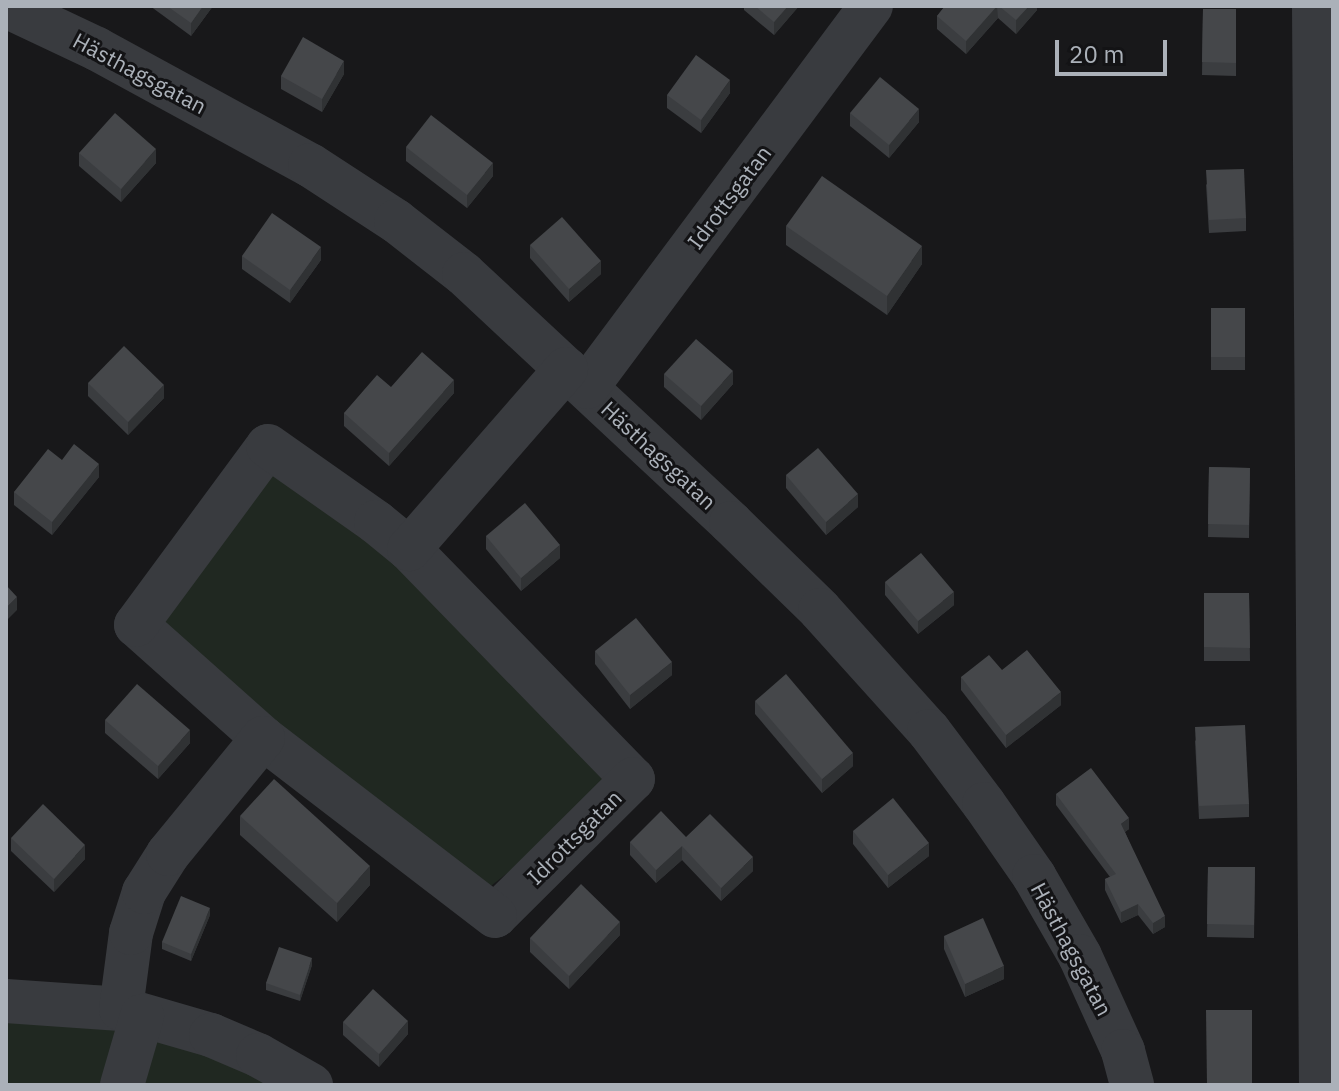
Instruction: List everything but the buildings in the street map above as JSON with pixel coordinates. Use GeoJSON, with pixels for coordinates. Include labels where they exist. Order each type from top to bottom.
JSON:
{"type":"FeatureCollection","features":[{"type":"Feature","properties":{"kind":"street","name":"Hästhagsgatan"},"geometry":{"type":"LineString","coordinates":[[6,6],[97,49],[310,165],[396,221],[464,274],[820,610],[929,731],[1034,876],[1080,956],[1123,1051],[1132,1085]]}},
{"type":"Feature","properties":{"kind":"street","name":"Idrottsgatan"},"geometry":{"type":"LineString","coordinates":[[409,549],[576,378],[871,6]]}},
{"type":"Feature","properties":{"kind":"street"},"geometry":{"type":"LineString","coordinates":[[1314,6],[1321,1085]]}},
{"type":"Feature","properties":{"kind":"street","name":"Idrottsgatan"},"geometry":{"type":"LineString","coordinates":[[268,446],[409,549],[633,779],[495,916],[263,738],[136,625],[268,446]]}},
{"type":"Feature","properties":{"kind":"street"},"geometry":{"type":"LineString","coordinates":[[122,1085],[132,1012],[131,933],[144,892],[168,854],[263,738]]}},
{"type":"Feature","properties":{"kind":"street"},"geometry":{"type":"LineString","coordinates":[[6,1001],[132,1012],[211,1035],[258,1055],[311,1085]]}},
{"type":"Feature","properties":{"kind":"shaded area"},"geometry":{"type":"Polygon","coordinates":[[[267,452],[396,536],[631,777],[487,889],[139,618],[267,452]]]}},
{"type":"Feature","properties":{"kind":"shaded area"},"geometry":{"type":"Polygon","coordinates":[[[6,981],[117,986],[332,1085],[6,1085],[6,981]]]}}]}
